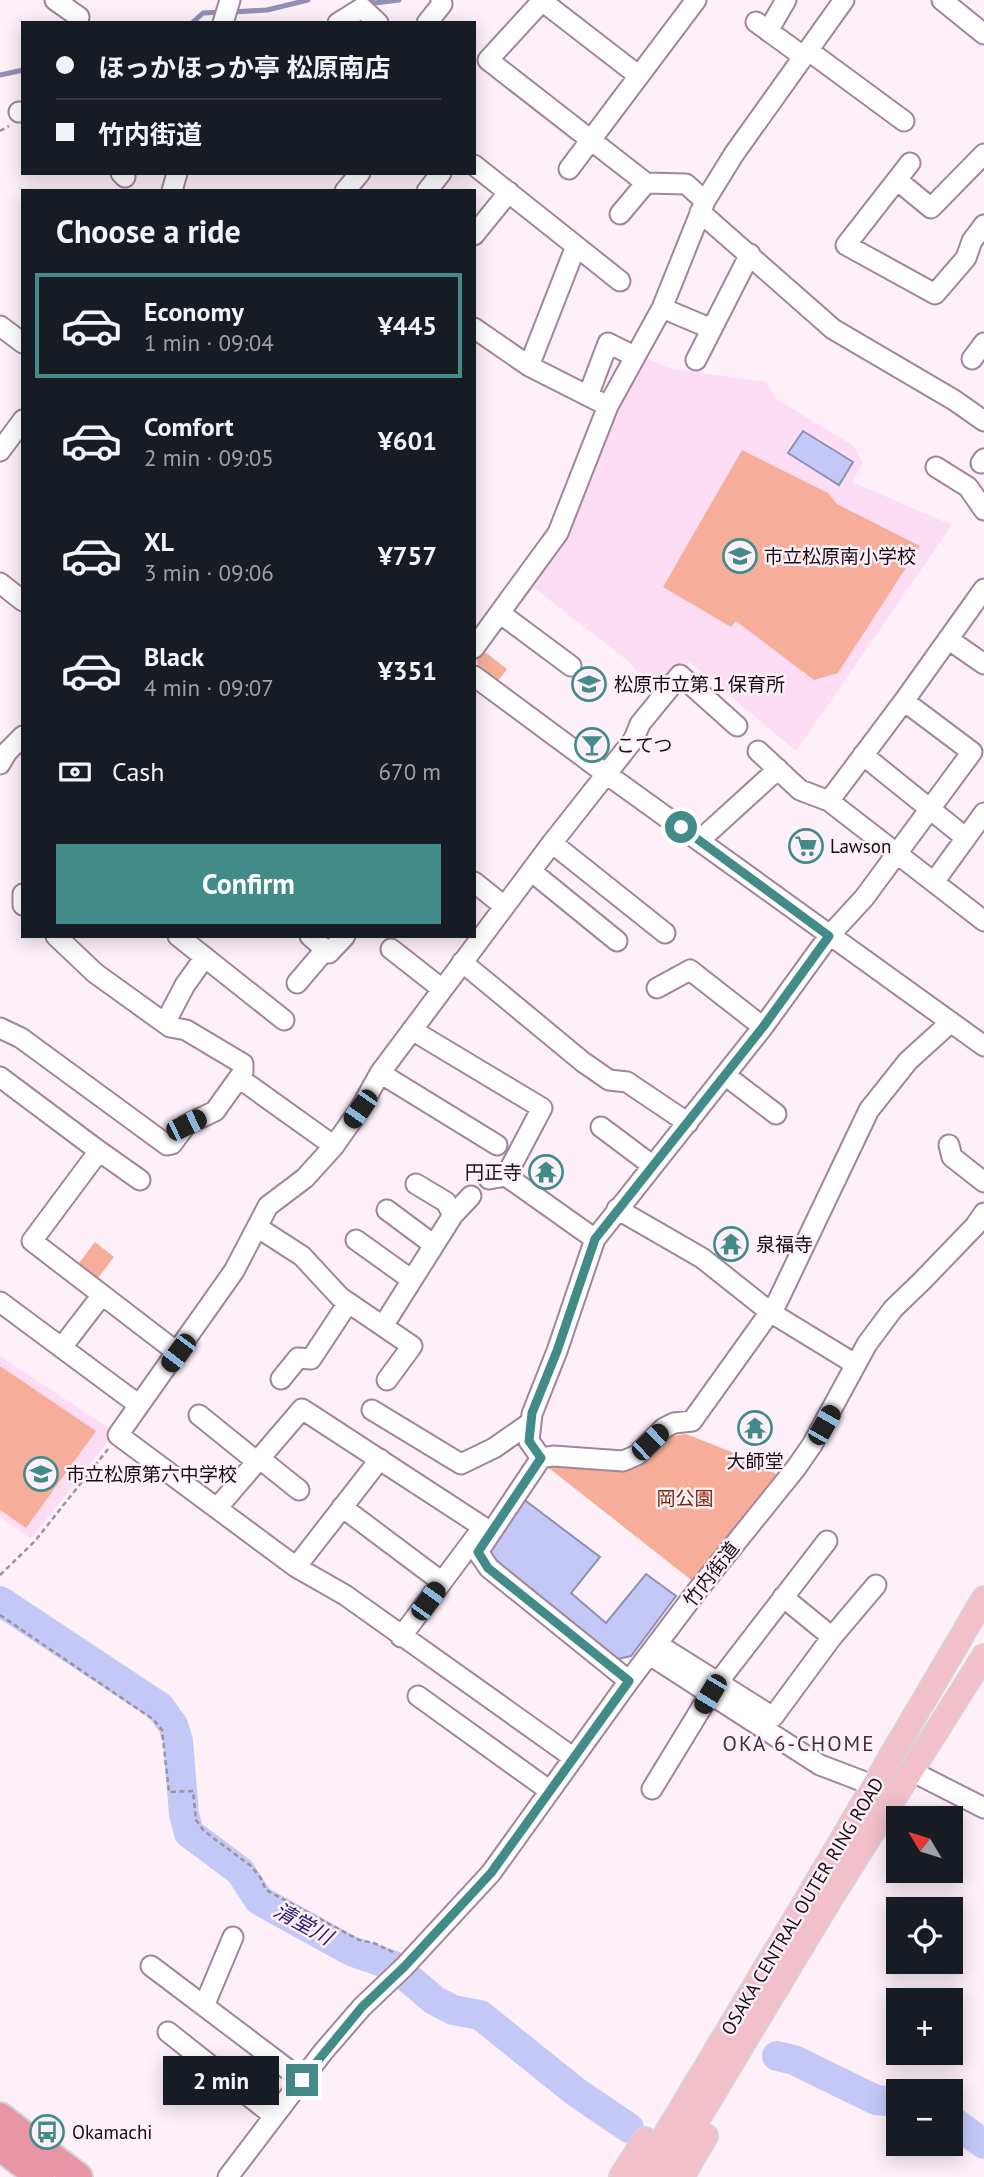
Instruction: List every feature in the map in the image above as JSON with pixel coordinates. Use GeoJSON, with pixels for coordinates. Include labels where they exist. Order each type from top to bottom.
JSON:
{"type":"FeatureCollection","features":[{"type":"Feature","properties":{"kind":"highway"},"geometry":{"type":"LineString","coordinates":[[0,2117],[78,2177]]}},
{"type":"Feature","properties":{"kind":"highway"},"geometry":{"type":"LineString","coordinates":[[0,2146],[40,2177]]}},
{"type":"Feature","properties":{"kind":"main road","name":"OSAKA CENTRAL OUTER RING ROAD"},"geometry":{"type":"LineString","coordinates":[[663,2177],[694,2107],[984,1598]]}},
{"type":"Feature","properties":{"kind":"main road","name":"OSAKA CENTRAL OUTER RING ROAD"},"geometry":{"type":"LineString","coordinates":[[640,2177],[694,2107],[831,1898],[983,1657]]}},
{"type":"Feature","properties":{"kind":"main road"},"geometry":{"type":"LineString","coordinates":[[906,1806],[983,1657]]}},
{"type":"Feature","properties":{"kind":"main road"},"geometry":{"type":"LineString","coordinates":[[621,2177],[872,1765],[906,1731]]}},
{"type":"Feature","properties":{"kind":"main road"},"geometry":{"type":"LineString","coordinates":[[687,2175],[886,1839]]}},
{"type":"Feature","properties":{"kind":"street"},"geometry":{"type":"LineString","coordinates":[[224,21],[230,0]]}},
{"type":"Feature","properties":{"kind":"street"},"geometry":{"type":"LineString","coordinates":[[429,21],[442,5],[441,0]]}},
{"type":"Feature","properties":{"kind":"street"},"geometry":{"type":"LineString","coordinates":[[639,76],[543,0],[488,60],[646,183],[686,184],[703,206],[750,254],[833,329],[954,400],[984,421]]}},
{"type":"Feature","properties":{"kind":"street"},"geometry":{"type":"LineString","coordinates":[[569,169],[696,0]]}},
{"type":"Feature","properties":{"kind":"street"},"geometry":{"type":"LineString","coordinates":[[786,0],[762,26],[904,121]]}},
{"type":"Feature","properties":{"kind":"street"},"geometry":{"type":"LineString","coordinates":[[476,645],[558,533],[608,406],[662,308],[703,206],[734,154],[844,0]]}},
{"type":"Feature","properties":{"kind":"street"},"geometry":{"type":"LineString","coordinates":[[942,0],[984,34]]}},
{"type":"Feature","properties":{"kind":"street"},"geometry":{"type":"LineString","coordinates":[[57,1],[79,17]]}},
{"type":"Feature","properties":{"kind":"street"},"geometry":{"type":"LineString","coordinates":[[341,21],[362,8],[376,21]]}},
{"type":"Feature","properties":{"kind":"street"},"geometry":{"type":"LineString","coordinates":[[897,180],[931,208],[984,154]]}},
{"type":"Feature","properties":{"kind":"street"},"geometry":{"type":"LineString","coordinates":[[910,163],[846,245],[935,294],[967,258],[972,241],[984,225]]}},
{"type":"Feature","properties":{"kind":"street"},"geometry":{"type":"LineString","coordinates":[[476,167],[620,281]]}},
{"type":"Feature","properties":{"kind":"street"},"geometry":{"type":"LineString","coordinates":[[347,189],[358,175]]}},
{"type":"Feature","properties":{"kind":"street"},"geometry":{"type":"LineString","coordinates":[[429,189],[439,175]]}},
{"type":"Feature","properties":{"kind":"street"},"geometry":{"type":"LineString","coordinates":[[620,214],[646,183]]}},
{"type":"Feature","properties":{"kind":"street"},"geometry":{"type":"LineString","coordinates":[[476,233],[509,192]]}},
{"type":"Feature","properties":{"kind":"street"},"geometry":{"type":"LineString","coordinates":[[529,366],[576,246]]}},
{"type":"Feature","properties":{"kind":"street"},"geometry":{"type":"LineString","coordinates":[[696,360],[750,254]]}},
{"type":"Feature","properties":{"kind":"street"},"geometry":{"type":"LineString","coordinates":[[662,308],[712,329]]}},
{"type":"Feature","properties":{"kind":"street"},"geometry":{"type":"LineString","coordinates":[[0,326],[21,342]]}},
{"type":"Feature","properties":{"kind":"street"},"geometry":{"type":"LineString","coordinates":[[476,329],[529,366],[608,406]]}},
{"type":"Feature","properties":{"kind":"street"},"geometry":{"type":"LineString","coordinates":[[587,396],[608,343],[634,356]]}},
{"type":"Feature","properties":{"kind":"street"},"geometry":{"type":"LineString","coordinates":[[2,445],[21,422]]}},
{"type":"Feature","properties":{"kind":"street"},"geometry":{"type":"LineString","coordinates":[[936,467],[968,487],[984,510]]}},
{"type":"Feature","properties":{"kind":"street"},"geometry":{"type":"LineString","coordinates":[[0,583],[21,599]]}},
{"type":"Feature","properties":{"kind":"street"},"geometry":{"type":"LineString","coordinates":[[829,801],[905,701],[984,589]]}},
{"type":"Feature","properties":{"kind":"street"},"geometry":{"type":"LineString","coordinates":[[501,614],[571,666]]}},
{"type":"Feature","properties":{"kind":"street"},"geometry":{"type":"LineString","coordinates":[[948,639],[984,664]]}},
{"type":"Feature","properties":{"kind":"street"},"geometry":{"type":"LineString","coordinates":[[228,2177],[362,2007],[403,1968],[491,1873],[574,1758],[345,1595],[296,1567],[118,1435],[234,1271],[268,1206],[305,1178],[334,1146],[360,1109],[380,1073],[605,773],[634,739],[639,724],[680,675],[737,726]]}},
{"type":"Feature","properties":{"kind":"street"},"geometry":{"type":"LineString","coordinates":[[476,677],[984,1046]]}},
{"type":"Feature","properties":{"kind":"street"},"geometry":{"type":"LineString","coordinates":[[541,1458],[529,1441],[530,1423],[595,1239],[763,1027],[829,936],[864,898],[972,752],[905,701]]}},
{"type":"Feature","properties":{"kind":"street"},"geometry":{"type":"LineString","coordinates":[[2,754],[21,738]]}},
{"type":"Feature","properties":{"kind":"street"},"geometry":{"type":"LineString","coordinates":[[758,751],[800,790],[829,801],[984,920]]}},
{"type":"Feature","properties":{"kind":"street"},"geometry":{"type":"LineString","coordinates":[[863,755],[966,838]]}},
{"type":"Feature","properties":{"kind":"street"},"geometry":{"type":"LineString","coordinates":[[701,841],[778,769]]}},
{"type":"Feature","properties":{"kind":"street"},"geometry":{"type":"LineString","coordinates":[[934,882],[984,813]]}},
{"type":"Feature","properties":{"kind":"street"},"geometry":{"type":"LineString","coordinates":[[552,843],[665,933]]}},
{"type":"Feature","properties":{"kind":"street"},"geometry":{"type":"LineString","coordinates":[[531,871],[617,941]]}},
{"type":"Feature","properties":{"kind":"street"},"geometry":{"type":"LineString","coordinates":[[476,884],[505,906]]}},
{"type":"Feature","properties":{"kind":"street"},"geometry":{"type":"LineString","coordinates":[[0,1028],[20,1038],[167,1145],[172,1144],[186,1125],[215,1111],[243,1072],[243,1064],[186,1030],[170,1027],[95,973],[58,938]]}},
{"type":"Feature","properties":{"kind":"street"},"geometry":{"type":"LineString","coordinates":[[181,938],[284,1020]]}},
{"type":"Feature","properties":{"kind":"street"},"geometry":{"type":"LineString","coordinates":[[312,938],[329,953],[343,938]]}},
{"type":"Feature","properties":{"kind":"street"},"geometry":{"type":"LineString","coordinates":[[391,949],[442,989]]}},
{"type":"Feature","properties":{"kind":"street"},"geometry":{"type":"LineString","coordinates":[[297,982],[326,950]]}},
{"type":"Feature","properties":{"kind":"street"},"geometry":{"type":"LineString","coordinates":[[165,1023],[184,985],[205,957]]}},
{"type":"Feature","properties":{"kind":"street"},"geometry":{"type":"LineString","coordinates":[[462,962],[583,1062],[609,1080],[627,1082],[688,1123]]}},
{"type":"Feature","properties":{"kind":"street"},"geometry":{"type":"LineString","coordinates":[[657,988],[690,970],[763,1027]]}},
{"type":"Feature","properties":{"kind":"street"},"geometry":{"type":"LineString","coordinates":[[629,1681],[488,1568],[478,1552],[541,1458],[553,1456],[622,1461],[636,1455],[664,1428],[674,1423],[692,1421],[771,1313],[869,1110],[908,1061],[951,1023]]}},
{"type":"Feature","properties":{"kind":"street"},"geometry":{"type":"LineString","coordinates":[[412,1030],[542,1108],[497,1177],[595,1239]]}},
{"type":"Feature","properties":{"kind":"street"},"geometry":{"type":"LineString","coordinates":[[380,1073],[497,1145]]}},
{"type":"Feature","properties":{"kind":"street"},"geometry":{"type":"LineString","coordinates":[[724,1075],[776,1114]]}},
{"type":"Feature","properties":{"kind":"street"},"geometry":{"type":"LineString","coordinates":[[0,1077],[140,1180]]}},
{"type":"Feature","properties":{"kind":"street"},"geometry":{"type":"LineString","coordinates":[[239,1078],[334,1146]]}},
{"type":"Feature","properties":{"kind":"street"},"geometry":{"type":"LineString","coordinates":[[601,1127],[653,1166]]}},
{"type":"Feature","properties":{"kind":"street"},"geometry":{"type":"LineString","coordinates":[[949,1144],[953,1157],[984,1182]]}},
{"type":"Feature","properties":{"kind":"street"},"geometry":{"type":"LineString","coordinates":[[99,1151],[32,1241],[178,1353]]}},
{"type":"Feature","properties":{"kind":"street"},"geometry":{"type":"LineString","coordinates":[[416,1184],[446,1202],[453,1215]]}},
{"type":"Feature","properties":{"kind":"street"},"geometry":{"type":"LineString","coordinates":[[383,1326],[453,1215],[471,1196]]}},
{"type":"Feature","properties":{"kind":"street"},"geometry":{"type":"LineString","coordinates":[[617,1209],[702,1258],[771,1313],[855,1364]]}},
{"type":"Feature","properties":{"kind":"street"},"geometry":{"type":"LineString","coordinates":[[387,1210],[434,1245]]}},
{"type":"Feature","properties":{"kind":"street","name":"竹内街道"},"geometry":{"type":"LineString","coordinates":[[574,1758],[653,1649],[801,1460],[835,1405],[855,1364],[893,1309],[975,1226],[984,1213]]}},
{"type":"Feature","properties":{"kind":"street"},"geometry":{"type":"LineString","coordinates":[[257,1227],[302,1256],[348,1303],[412,1346],[387,1380]]}},
{"type":"Feature","properties":{"kind":"street"},"geometry":{"type":"LineString","coordinates":[[356,1240],[412,1280]]}},
{"type":"Feature","properties":{"kind":"street"},"geometry":{"type":"LineString","coordinates":[[62,1347],[102,1295]]}},
{"type":"Feature","properties":{"kind":"street"},"geometry":{"type":"LineString","coordinates":[[0,1302],[139,1405]]}},
{"type":"Feature","properties":{"kind":"street"},"geometry":{"type":"LineString","coordinates":[[281,1380],[298,1358],[311,1359],[348,1303]]}},
{"type":"Feature","properties":{"kind":"street"},"geometry":{"type":"LineString","coordinates":[[218,1507],[302,1409],[483,1527]]}},
{"type":"Feature","properties":{"kind":"street"},"geometry":{"type":"LineString","coordinates":[[372,1410],[461,1464],[494,1448],[530,1423]]}},
{"type":"Feature","properties":{"kind":"street"},"geometry":{"type":"LineString","coordinates":[[199,1415],[299,1490]]}},
{"type":"Feature","properties":{"kind":"street"},"geometry":{"type":"LineString","coordinates":[[296,1567],[380,1459]]}},
{"type":"Feature","properties":{"kind":"street"},"geometry":{"type":"LineString","coordinates":[[401,1637],[497,1508],[515,1495]]}},
{"type":"Feature","properties":{"kind":"street"},"geometry":{"type":"LineString","coordinates":[[342,1507],[442,1582]]}},
{"type":"Feature","properties":{"kind":"street"},"geometry":{"type":"LineString","coordinates":[[652,1789],[715,1688],[827,1541]]}},
{"type":"Feature","properties":{"kind":"street"},"geometry":{"type":"LineString","coordinates":[[715,1688],[773,1717],[832,1637],[876,1585]]}},
{"type":"Feature","properties":{"kind":"street"},"geometry":{"type":"LineString","coordinates":[[783,1597],[832,1637]]}},
{"type":"Feature","properties":{"kind":"street"},"geometry":{"type":"LineString","coordinates":[[653,1649],[715,1688],[820,1765],[862,1781]]}},
{"type":"Feature","properties":{"kind":"street"},"geometry":{"type":"LineString","coordinates":[[418,1696],[550,1791]]}},
{"type":"Feature","properties":{"kind":"street"},"geometry":{"type":"LineString","coordinates":[[923,1777],[984,1808]]}},
{"type":"Feature","properties":{"kind":"street"},"geometry":{"type":"LineString","coordinates":[[204,2006],[233,1937]]}},
{"type":"Feature","properties":{"kind":"street"},"geometry":{"type":"LineString","coordinates":[[151,1966],[302,2080]]}},
{"type":"Feature","properties":{"kind":"street"},"geometry":{"type":"LineString","coordinates":[[168,2032],[274,2116]]}},
{"type":"Feature","properties":{"kind":"path"},"geometry":{"type":"LineString","coordinates":[[0,1575],[35,1541],[118,1435]]}},
{"type":"Feature","properties":{"kind":"path"},"geometry":{"type":"LineString","coordinates":[[0,1615],[154,1720],[162,1730],[169,1792],[193,1791],[196,1820],[204,1831],[251,1866],[266,1890],[359,1940],[374,1943],[403,1968]]}},
{"type":"Feature","properties":{"kind":"shaded area","name":"市立松原南小学校"},"geometry":{"type":"Polygon","coordinates":[[[643,357],[672,369],[766,382],[776,399],[854,446],[863,464],[852,482],[952,525],[796,751],[690,662],[684,669],[674,667],[654,691],[628,661],[533,587],[582,496],[615,412],[643,357]]]}},
{"type":"Feature","properties":{"kind":"shaded area","name":"市立松原第六中学校"},"geometry":{"type":"Polygon","coordinates":[[[0,1356],[115,1432],[31,1539],[0,1517],[0,1356]]]}},
{"type":"Feature","properties":{"kind":"green space"},"geometry":{"type":"Polygon","coordinates":[[[742,450],[828,493],[837,504],[920,546],[838,673],[814,680],[736,621],[731,627],[663,587],[742,450]]]}},
{"type":"Feature","properties":{"kind":"green space"},"geometry":{"type":"Polygon","coordinates":[[[481,649],[507,669],[498,681],[478,666],[476,656],[481,649]]]}},
{"type":"Feature","properties":{"kind":"green space"},"geometry":{"type":"Polygon","coordinates":[[[95,1242],[114,1257],[98,1278],[79,1263],[95,1242]]]}},
{"type":"Feature","properties":{"kind":"green space","name":"市立松原第六中学校"},"geometry":{"type":"Polygon","coordinates":[[[0,1366],[96,1431],[26,1528],[0,1510],[0,1366]]]}},
{"type":"Feature","properties":{"kind":"green space","name":"岡公園"},"geometry":{"type":"Polygon","coordinates":[[[686,1434],[737,1454],[780,1476],[695,1583],[545,1465],[599,1466],[660,1438],[686,1434]]]}},
{"type":"Feature","properties":{"kind":"water"},"geometry":{"type":"Polygon","coordinates":[[[803,431],[853,462],[839,485],[788,453],[803,431]]]}},
{"type":"Feature","properties":{"kind":"water"},"geometry":{"type":"Polygon","coordinates":[[[522,1498],[600,1557],[571,1593],[606,1623],[646,1574],[676,1596],[631,1656],[618,1659],[494,1565],[490,1551],[522,1498]]]}},
{"type":"Feature","properties":{"kind":"waterway"},"geometry":{"type":"LineString","coordinates":[[232,12],[267,10],[308,0]]}},
{"type":"Feature","properties":{"kind":"waterway"},"geometry":{"type":"LineString","coordinates":[[364,0],[375,3],[399,0]]}},
{"type":"Feature","properties":{"kind":"waterway"},"geometry":{"type":"LineString","coordinates":[[194,21],[203,13],[222,12]]}},
{"type":"Feature","properties":{"kind":"waterway"},"geometry":{"type":"LineString","coordinates":[[0,75],[21,70]]}},
{"type":"Feature","properties":{"kind":"waterway","name":"清堂川"},"geometry":{"type":"LineString","coordinates":[[0,1601],[160,1707],[173,1725],[178,1741],[184,1814],[189,1833],[240,1871],[259,1900],[351,1951],[394,1966],[434,2000],[453,2010],[480,2015],[576,2092],[629,2128]]}},
{"type":"Feature","properties":{"kind":"waterway","name":"清堂川"},"geometry":{"type":"LineString","coordinates":[[777,2056],[794,2060],[876,2100],[886,2101]]}},
{"type":"Feature","properties":{"kind":"waterway","name":"清堂川"},"geometry":{"type":"LineString","coordinates":[[963,2129],[984,2144]]}},
{"type":"Feature","properties":{"kind":"place","name":"市立松原南小学校"},"geometry":{"type":"Point","coordinates":[740,556]}},
{"type":"Feature","properties":{"kind":"place","name":"松原市立第１保育所"},"geometry":{"type":"Point","coordinates":[589,684]}},
{"type":"Feature","properties":{"kind":"place","name":"こてつ"},"geometry":{"type":"Point","coordinates":[592,745]}},
{"type":"Feature","properties":{"kind":"place","name":"Lawson"},"geometry":{"type":"Point","coordinates":[806,846]}},
{"type":"Feature","properties":{"kind":"place","name":"円正寺"},"geometry":{"type":"Point","coordinates":[546,1172]}},
{"type":"Feature","properties":{"kind":"place","name":"泉福寺"},"geometry":{"type":"Point","coordinates":[731,1244]}},
{"type":"Feature","properties":{"kind":"place","name":"大師堂"},"geometry":{"type":"Point","coordinates":[755,1428]}},
{"type":"Feature","properties":{"kind":"place","name":"市立松原第六中学校"},"geometry":{"type":"Point","coordinates":[41,1474]}},
{"type":"Feature","properties":{"kind":"place","name":"Okamachi"},"geometry":{"type":"Point","coordinates":[47,2132]}},
{"type":"Feature","properties":{"kind":"district","name":"OKA 6-CHOME"},"geometry":{"type":"Point","coordinates":[799,1744]}},
{"type":"Feature","properties":{"kind":"route"},"geometry":{"type":"LineString","coordinates":[[302,2080],[362,2007],[396,1976],[491,1873],[629,1681],[488,1568],[478,1552],[541,1458],[529,1441],[532,1413],[557,1351],[595,1239],[763,1027],[829,936],[681,827]]}}]}
